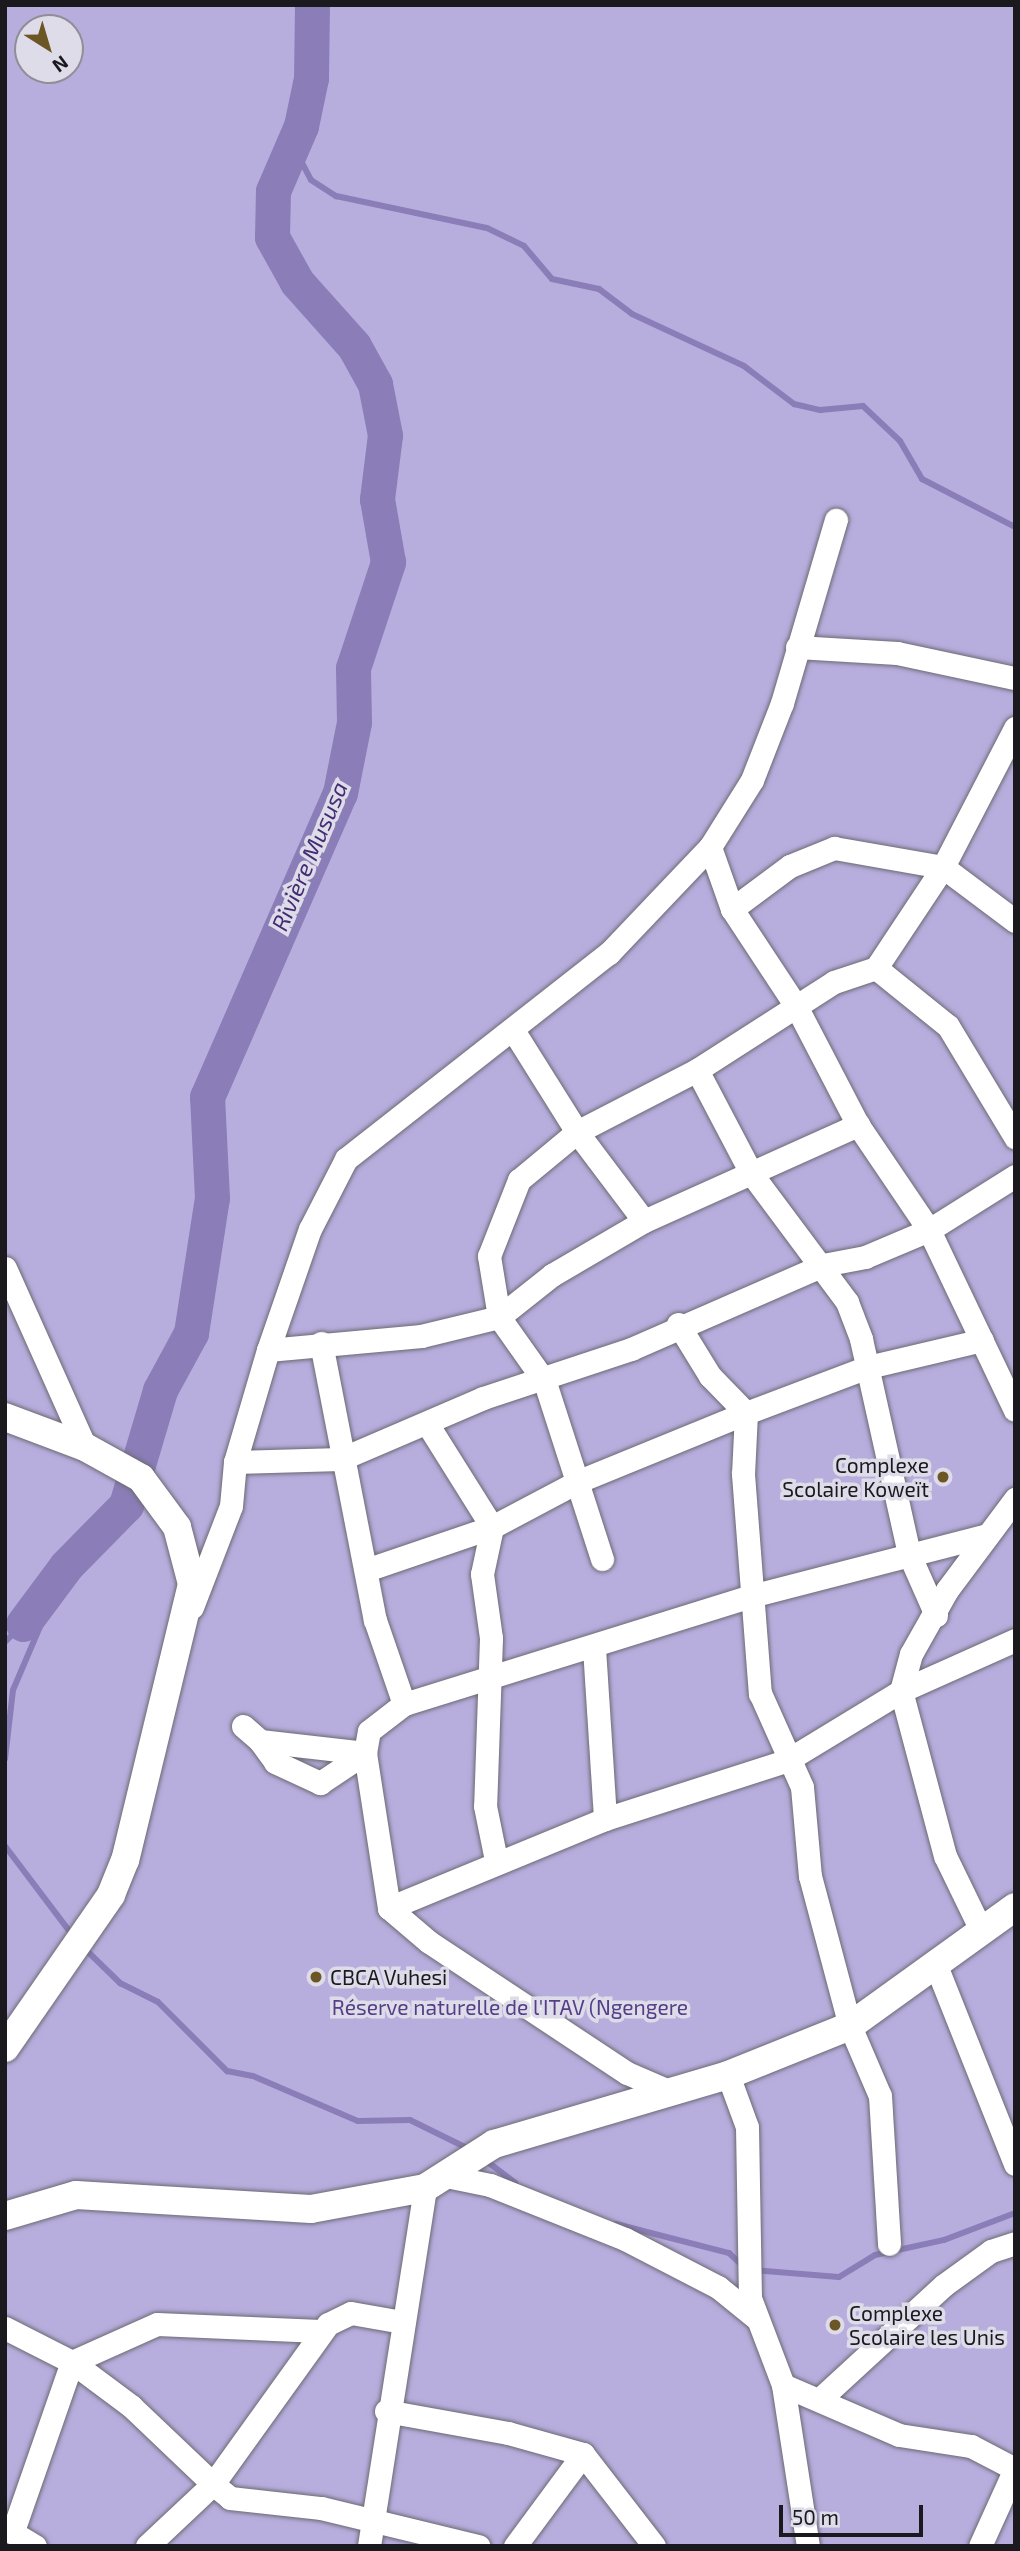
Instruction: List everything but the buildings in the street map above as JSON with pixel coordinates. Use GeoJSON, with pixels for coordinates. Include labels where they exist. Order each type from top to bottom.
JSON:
{"type":"FeatureCollection","features":[{"type":"Feature","properties":{"kind":"street"},"geometry":{"type":"LineString","coordinates":[[181,1627],[218,1545],[235,1462],[268,1350],[310,1229],[346,1159],[430,1087],[513,1031],[609,953],[710,847],[752,780],[836,520]]}},
{"type":"Feature","properties":{"kind":"street"},"geometry":{"type":"LineString","coordinates":[[797,647],[897,653],[1015,678]]}},
{"type":"Feature","properties":{"kind":"street"},"geometry":{"type":"LineString","coordinates":[[602,1559],[545,1381],[499,1317],[489,1256],[519,1180],[577,1132],[697,1070],[834,982],[876,968],[943,867],[1015,728]]}},
{"type":"Feature","properties":{"kind":"street"},"geometry":{"type":"LineString","coordinates":[[710,847],[732,909],[796,1006],[859,1125],[929,1230],[1015,1410]]}},
{"type":"Feature","properties":{"kind":"street"},"geometry":{"type":"LineString","coordinates":[[732,909],[790,866],[834,848],[943,867],[1015,921]]}},
{"type":"Feature","properties":{"kind":"street"},"geometry":{"type":"LineString","coordinates":[[876,968],[948,1026],[1015,1137]]}},
{"type":"Feature","properties":{"kind":"street"},"geometry":{"type":"LineString","coordinates":[[513,1031],[577,1132],[644,1221]]}},
{"type":"Feature","properties":{"kind":"street"},"geometry":{"type":"LineString","coordinates":[[697,1070],[751,1173],[823,1265],[847,1302],[869,1367],[909,1554],[936,1615]]}},
{"type":"Feature","properties":{"kind":"street"},"geometry":{"type":"LineString","coordinates":[[268,1350],[321,1343],[421,1336],[499,1317],[552,1275],[644,1221],[859,1125]]}},
{"type":"Feature","properties":{"kind":"street"},"geometry":{"type":"LineString","coordinates":[[235,1462],[341,1459],[428,1425],[483,1398],[545,1381],[823,1265],[865,1257],[929,1230],[1015,1176]]}},
{"type":"Feature","properties":{"kind":"street"},"geometry":{"type":"LineString","coordinates":[[5,1268],[85,1447]]}},
{"type":"Feature","properties":{"kind":"street"},"geometry":{"type":"LineString","coordinates":[[678,1324],[710,1376],[746,1413],[743,1474],[755,1595],[760,1693],[786,1761],[802,1787],[810,1876],[850,2026],[880,2096],[889,2244]]}},
{"type":"Feature","properties":{"kind":"street"},"geometry":{"type":"LineString","coordinates":[[366,1570],[492,1527],[579,1481],[746,1413],[869,1367],[982,1340]]}},
{"type":"Feature","properties":{"kind":"street"},"geometry":{"type":"LineString","coordinates":[[321,1343],[341,1459],[375,1619],[404,1704]]}},
{"type":"Feature","properties":{"kind":"street"},"geometry":{"type":"LineString","coordinates":[[5,1417],[85,1447],[133,1472],[170,1514],[186,1555],[192,1584],[125,1860],[89,1929],[69,1951],[5,2048]]}},
{"type":"Feature","properties":{"kind":"street"},"geometry":{"type":"LineString","coordinates":[[428,1425],[492,1527],[482,1574],[491,1638],[485,1806],[496,1860]]}},
{"type":"Feature","properties":{"kind":"street"},"geometry":{"type":"LineString","coordinates":[[981,1930],[945,1856],[901,1691],[911,1654],[987,1535],[1015,1499]]}},
{"type":"Feature","properties":{"kind":"street"},"geometry":{"type":"LineString","coordinates":[[671,2092],[627,2073],[429,1942],[389,1908],[365,1753],[369,1731],[404,1704],[488,1683],[755,1595],[987,1535]]}},
{"type":"Feature","properties":{"kind":"street"},"geometry":{"type":"LineString","coordinates":[[389,1908],[496,1860],[605,1819],[786,1761],[901,1691],[1015,1640]]}},
{"type":"Feature","properties":{"kind":"street"},"geometry":{"type":"LineString","coordinates":[[594,1648],[605,1819]]}},
{"type":"Feature","properties":{"kind":"street"},"geometry":{"type":"LineString","coordinates":[[251,1734],[365,1753],[320,1783],[275,1762],[251,1734]]}},
{"type":"Feature","properties":{"kind":"street"},"geometry":{"type":"LineString","coordinates":[[5,2216],[76,2195],[311,2209],[446,2176],[495,2144],[728,2075],[850,2026],[937,1968],[981,1930],[1015,1907]]}},
{"type":"Feature","properties":{"kind":"street"},"geometry":{"type":"LineString","coordinates":[[937,1968],[1015,2164]]}},
{"type":"Feature","properties":{"kind":"street"},"geometry":{"type":"LineString","coordinates":[[728,2075],[747,2127],[747,2264],[755,2317],[783,2385],[808,2546]]}},
{"type":"Feature","properties":{"kind":"street"},"geometry":{"type":"LineString","coordinates":[[446,2176],[490,2185],[625,2239],[718,2287],[755,2317]]}},
{"type":"Feature","properties":{"kind":"street"},"geometry":{"type":"LineString","coordinates":[[372,2535],[386,2411],[402,2322],[446,2176]]}},
{"type":"Feature","properties":{"kind":"street"},"geometry":{"type":"LineString","coordinates":[[820,2399],[944,2285],[991,2251],[1015,2243]]}},
{"type":"Feature","properties":{"kind":"street"},"geometry":{"type":"LineString","coordinates":[[147,2546],[213,2484],[320,2331],[351,2314],[402,2322]]}},
{"type":"Feature","properties":{"kind":"street"},"geometry":{"type":"LineString","coordinates":[[35,2546],[9,2530],[72,2362],[157,2324],[320,2331]]}},
{"type":"Feature","properties":{"kind":"street"},"geometry":{"type":"LineString","coordinates":[[5,2328],[72,2362],[131,2406],[230,2498],[321,2508],[372,2535],[478,2546]]}},
{"type":"Feature","properties":{"kind":"street"},"geometry":{"type":"LineString","coordinates":[[783,2385],[899,2435],[971,2446],[1015,2469],[980,2546]]}},
{"type":"Feature","properties":{"kind":"street"},"geometry":{"type":"LineString","coordinates":[[386,2411],[508,2432],[583,2454],[654,2546]]}},
{"type":"Feature","properties":{"kind":"street"},"geometry":{"type":"LineString","coordinates":[[515,2546],[583,2454]]}},
{"type":"Feature","properties":{"kind":"green space","name":"Réserve naturelle de l'ITAV (Ngengere"},"geometry":{"type":"Polygon","coordinates":[[[5,5],[1015,5],[1015,2546],[5,2546],[5,5]]]}},
{"type":"Feature","properties":{"kind":"waterway","name":"Rivière Mususa"},"geometry":{"type":"LineString","coordinates":[[23,1624],[66,1566],[126,1505],[160,1390],[191,1333],[212,1198],[207,1097],[340,793],[354,722],[353,668],[388,562],[377,499],[385,435],[375,384],[354,346],[297,282],[272,237],[273,191],[301,126],[311,78],[312,5]]}},
{"type":"Feature","properties":{"kind":"waterway"},"geometry":{"type":"LineString","coordinates":[[301,126],[301,161],[311,180],[336,196],[487,228],[524,246],[552,279],[599,289],[632,314],[744,366],[794,404],[820,410],[863,406],[900,441],[922,479],[1015,527]]}},
{"type":"Feature","properties":{"kind":"waterway"},"geometry":{"type":"LineString","coordinates":[[5,1759],[13,1690],[66,1566]]}},
{"type":"Feature","properties":{"kind":"waterway","name":"Rivière Mususa"},"geometry":{"type":"LineString","coordinates":[[5,1642],[23,1624]]}},
{"type":"Feature","properties":{"kind":"waterway"},"geometry":{"type":"LineString","coordinates":[[5,1846],[73,1936]]}},
{"type":"Feature","properties":{"kind":"waterway"},"geometry":{"type":"LineString","coordinates":[[83,1947],[120,1983],[158,2002],[227,2071],[253,2076],[358,2121],[410,2120],[471,2150]]}},
{"type":"Feature","properties":{"kind":"waterway"},"geometry":{"type":"LineString","coordinates":[[485,2160],[515,2183]]}},
{"type":"Feature","properties":{"kind":"waterway"},"geometry":{"type":"LineString","coordinates":[[752,2270],[839,2277],[875,2255],[944,2240],[1015,2213]]}},
{"type":"Feature","properties":{"kind":"waterway"},"geometry":{"type":"LineString","coordinates":[[616,2224],[729,2253],[743,2266]]}},
{"type":"Feature","properties":{"kind":"place","name":"Complexe Scolaire Koweït"},"geometry":{"type":"Point","coordinates":[943,1477]}},
{"type":"Feature","properties":{"kind":"place","name":"CBCA Vuhesi"},"geometry":{"type":"Point","coordinates":[316,1977]}},
{"type":"Feature","properties":{"kind":"place","name":"Complexe Scolaire les Unis"},"geometry":{"type":"Point","coordinates":[835,2325]}}]}
